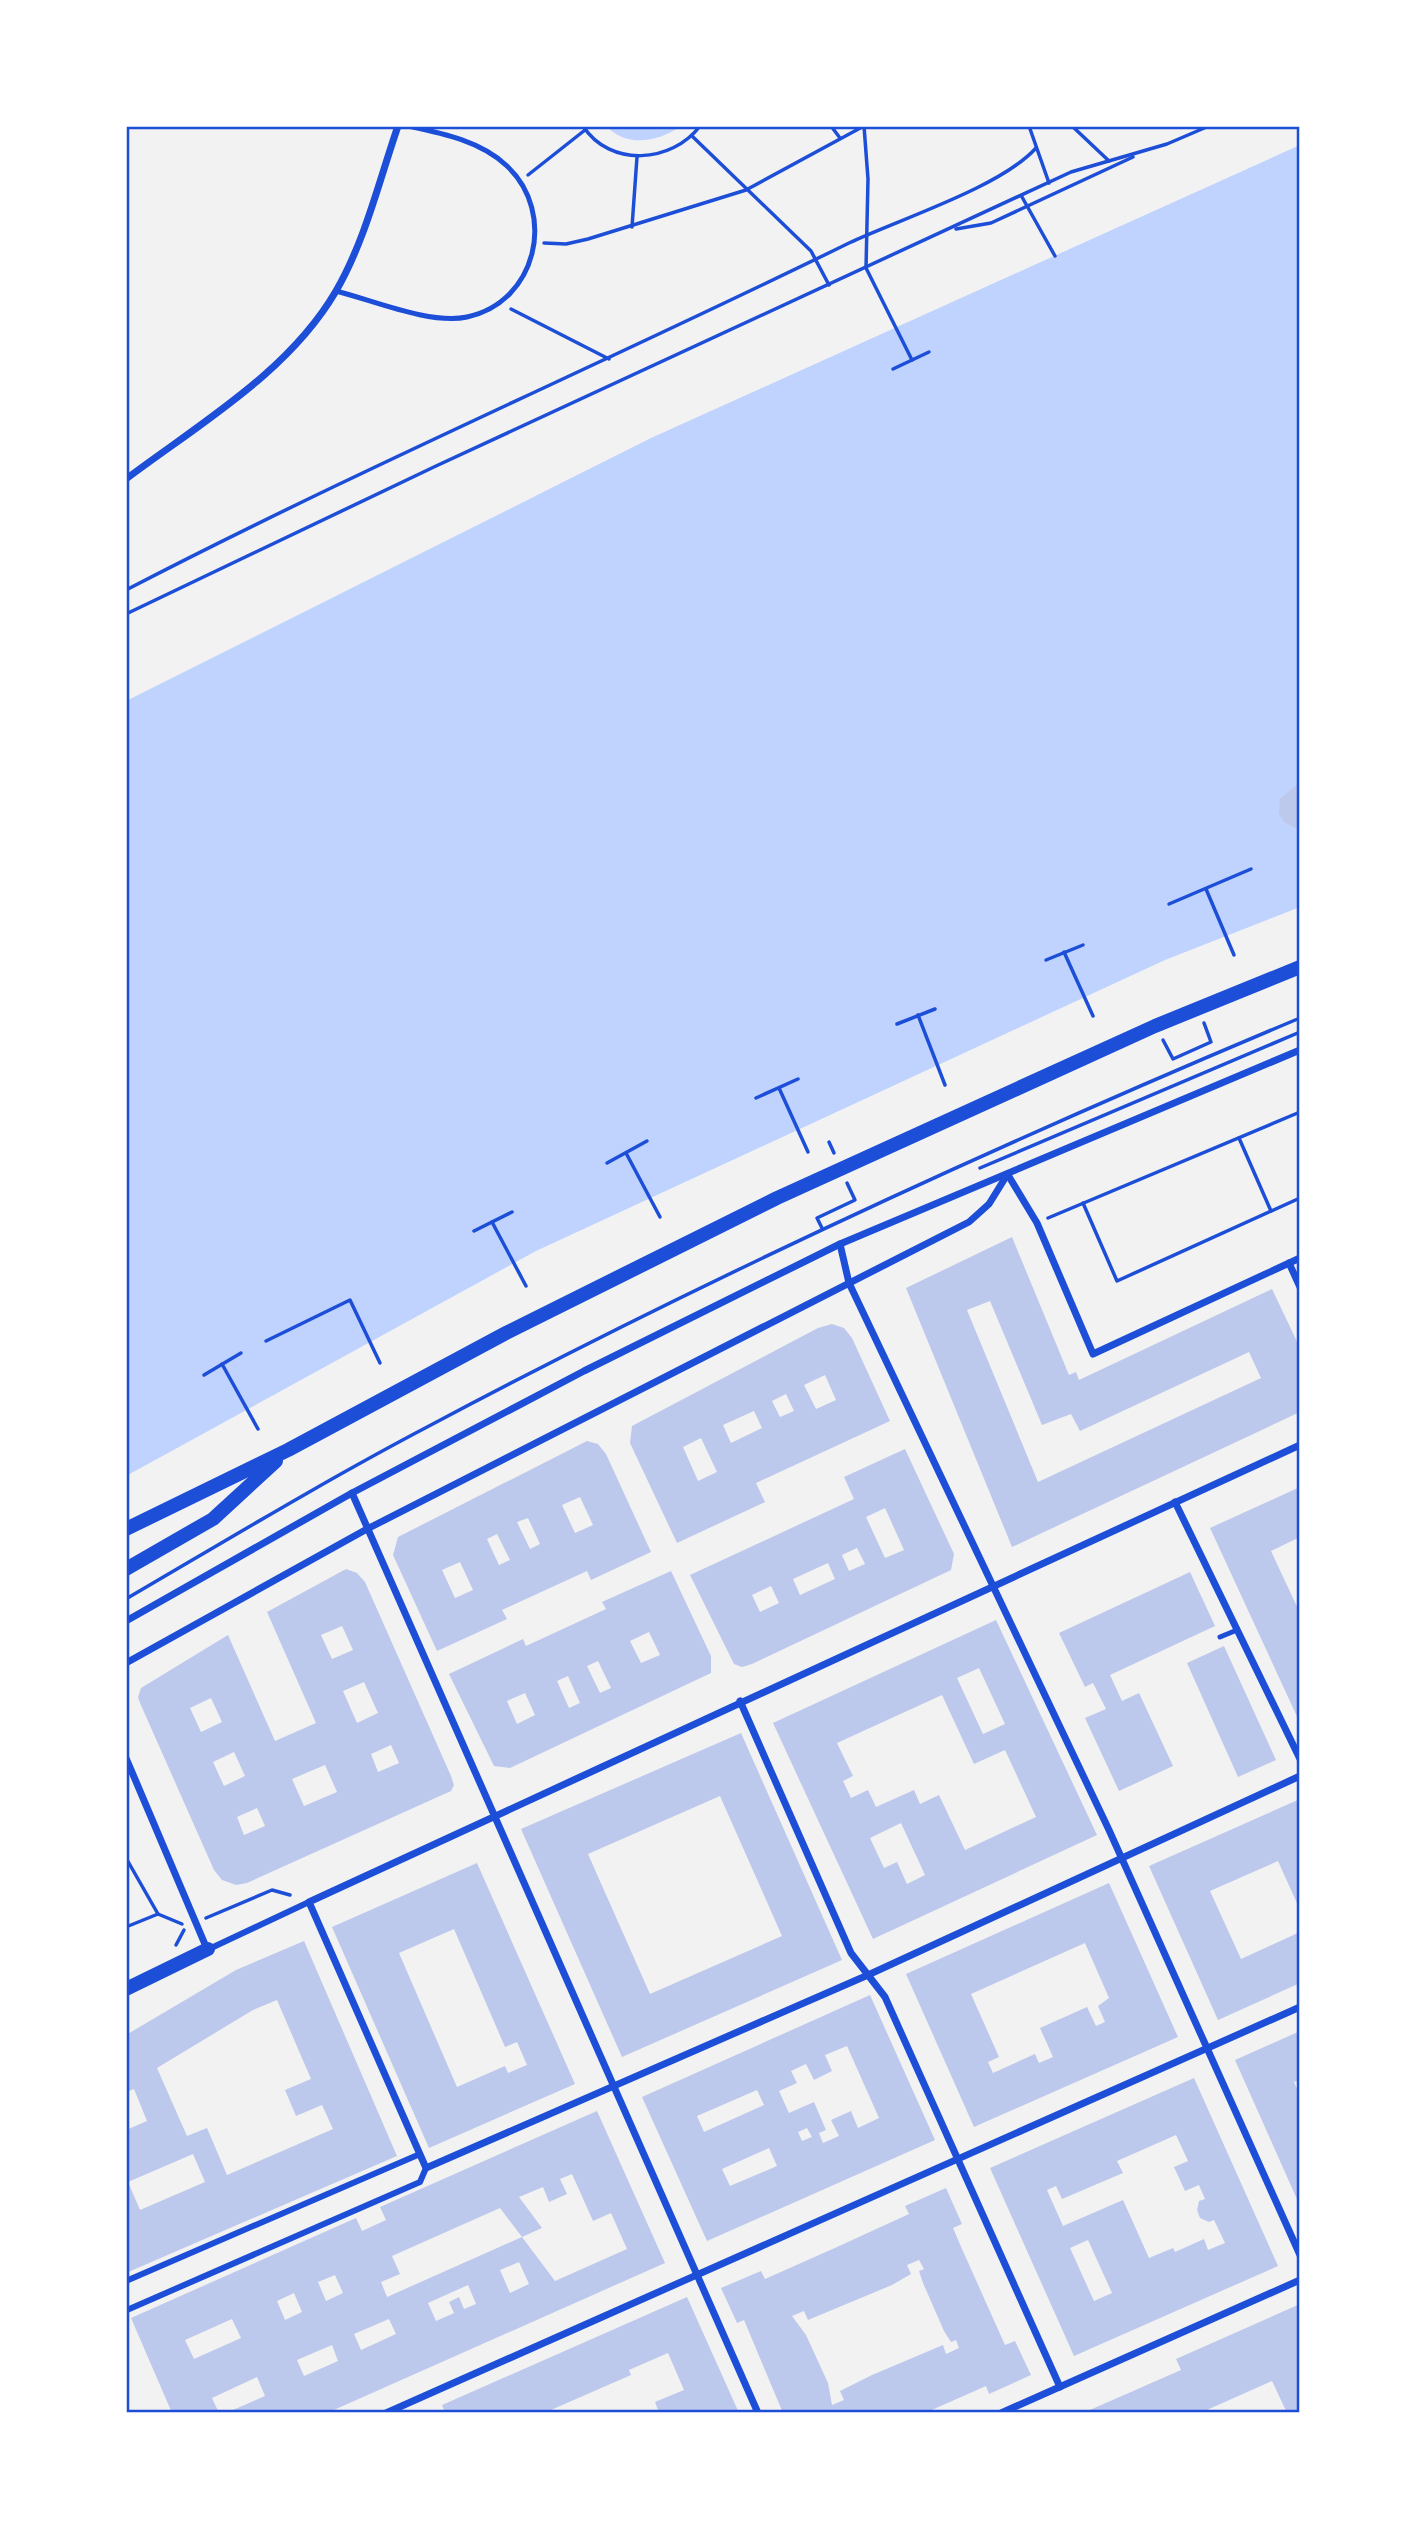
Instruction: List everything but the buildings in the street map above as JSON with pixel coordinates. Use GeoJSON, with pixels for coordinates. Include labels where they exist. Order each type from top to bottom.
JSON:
{"type":"FeatureCollection","features":[{"type":"Feature","properties":{"kind":"main road"},"geometry":{"type":"LineString","coordinates":[[126,1529],[288,1450],[506,1333],[777,1198],[1142,1032],[1300,967]]}},
{"type":"Feature","properties":{"kind":"main road"},"geometry":{"type":"LineString","coordinates":[[126,1569],[213,1519],[288,1450]]}},
{"type":"Feature","properties":{"kind":"main road"},"geometry":{"type":"LineString","coordinates":[[126,1989],[208,1949]]}},
{"type":"Feature","properties":{"kind":"street"},"geometry":{"type":"LineString","coordinates":[[126,479],[263,375],[310,329],[336,291],[358,245],[398,126]]}},
{"type":"Feature","properties":{"kind":"street"},"geometry":{"type":"LineString","coordinates":[[126,1621],[352,1493],[584,1371],[840,1244],[1300,1050]]}},
{"type":"Feature","properties":{"kind":"street"},"geometry":{"type":"LineString","coordinates":[[1008,1175],[1037,1223],[1093,1354],[1300,1258]]}},
{"type":"Feature","properties":{"kind":"street"},"geometry":{"type":"LineString","coordinates":[[126,1663],[367,1529],[980,1215],[1008,1175]]}},
{"type":"Feature","properties":{"kind":"street"},"geometry":{"type":"LineString","coordinates":[[840,1244],[849,1283],[994,1584],[1121,1857],[1300,2255]]}},
{"type":"Feature","properties":{"kind":"street"},"geometry":{"type":"LineString","coordinates":[[1289,1263],[1300,1287]]}},
{"type":"Feature","properties":{"kind":"street"},"geometry":{"type":"LineString","coordinates":[[126,1758],[208,1949],[740,1701],[1300,1445]]}},
{"type":"Feature","properties":{"kind":"street"},"geometry":{"type":"LineString","coordinates":[[352,1493],[758,2413]]}},
{"type":"Feature","properties":{"kind":"street"},"geometry":{"type":"LineString","coordinates":[[1174,1502],[1300,1759]]}},
{"type":"Feature","properties":{"kind":"street"},"geometry":{"type":"LineString","coordinates":[[740,1701],[851,1953],[885,1997],[1060,2387]]}},
{"type":"Feature","properties":{"kind":"street"},"geometry":{"type":"LineString","coordinates":[[126,2307],[127,2310],[420,2182],[426,2168],[868,1975],[1300,1776]]}},
{"type":"Feature","properties":{"kind":"street"},"geometry":{"type":"LineString","coordinates":[[309,1902],[426,2168]]}},
{"type":"Feature","properties":{"kind":"street"},"geometry":{"type":"LineString","coordinates":[[386,2413],[1300,2007]]}},
{"type":"Feature","properties":{"kind":"street"},"geometry":{"type":"LineString","coordinates":[[126,2281],[420,2154]]}},
{"type":"Feature","properties":{"kind":"street"},"geometry":{"type":"LineString","coordinates":[[1001,2413],[1300,2280]]}},
{"type":"Feature","properties":{"kind":"lane"},"geometry":{"type":"LineString","coordinates":[[336,291],[432,317],[466,317],[498,304],[522,280],[536,243],[534,210],[521,180],[505,163],[485,151],[448,134],[408,126]]}},
{"type":"Feature","properties":{"kind":"lane"},"geometry":{"type":"LineString","coordinates":[[1220,1637],[1237,1630]]}},
{"type":"Feature","properties":{"kind":"path"},"geometry":{"type":"LineString","coordinates":[[521,180],[584,128],[600,144],[637,157],[667,152],[692,136],[700,126]]}},
{"type":"Feature","properties":{"kind":"path"},"geometry":{"type":"LineString","coordinates":[[831,126],[840,138]]}},
{"type":"Feature","properties":{"kind":"path"},"geometry":{"type":"LineString","coordinates":[[549,243],[566,244],[632,227],[746,190],[864,126],[868,179],[866,268],[912,360]]}},
{"type":"Feature","properties":{"kind":"path"},"geometry":{"type":"LineString","coordinates":[[1030,126],[1049,183]]}},
{"type":"Feature","properties":{"kind":"path"},"geometry":{"type":"LineString","coordinates":[[1072,126],[1109,161]]}},
{"type":"Feature","properties":{"kind":"path"},"geometry":{"type":"LineString","coordinates":[[947,231],[992,223],[1143,152],[1207,127]]}},
{"type":"Feature","properties":{"kind":"path"},"geometry":{"type":"LineString","coordinates":[[692,136],[811,251],[829,285]]}},
{"type":"Feature","properties":{"kind":"path"},"geometry":{"type":"LineString","coordinates":[[126,590],[866,235],[994,179],[1016,167],[1036,148]]}},
{"type":"Feature","properties":{"kind":"path"},"geometry":{"type":"LineString","coordinates":[[126,614],[436,466],[1049,183],[1109,161],[1143,152]]}},
{"type":"Feature","properties":{"kind":"path"},"geometry":{"type":"LineString","coordinates":[[632,227],[637,157]]}},
{"type":"Feature","properties":{"kind":"path"},"geometry":{"type":"LineString","coordinates":[[1022,197],[1055,256]]}},
{"type":"Feature","properties":{"kind":"path"},"geometry":{"type":"LineString","coordinates":[[509,308],[609,359]]}},
{"type":"Feature","properties":{"kind":"path"},"geometry":{"type":"LineString","coordinates":[[893,369],[929,352]]}},
{"type":"Feature","properties":{"kind":"path"},"geometry":{"type":"LineString","coordinates":[[1169,904],[1251,869]]}},
{"type":"Feature","properties":{"kind":"path"},"geometry":{"type":"LineString","coordinates":[[1206,888],[1234,955]]}},
{"type":"Feature","properties":{"kind":"path"},"geometry":{"type":"LineString","coordinates":[[1046,960],[1083,945]]}},
{"type":"Feature","properties":{"kind":"path"},"geometry":{"type":"LineString","coordinates":[[1064,952],[1093,1016]]}},
{"type":"Feature","properties":{"kind":"path"},"geometry":{"type":"LineString","coordinates":[[897,1024],[935,1009]]}},
{"type":"Feature","properties":{"kind":"path"},"geometry":{"type":"LineString","coordinates":[[918,1016],[944,1086]]}},
{"type":"Feature","properties":{"kind":"path"},"geometry":{"type":"LineString","coordinates":[[1173,1059],[1211,1042]]}},
{"type":"Feature","properties":{"kind":"path"},"geometry":{"type":"LineString","coordinates":[[756,1098],[798,1079]]}},
{"type":"Feature","properties":{"kind":"path"},"geometry":{"type":"LineString","coordinates":[[779,1088],[808,1152]]}},
{"type":"Feature","properties":{"kind":"path"},"geometry":{"type":"LineString","coordinates":[[1037,1223],[1300,1112]]}},
{"type":"Feature","properties":{"kind":"path"},"geometry":{"type":"LineString","coordinates":[[1239,1138],[1271,1211]]}},
{"type":"Feature","properties":{"kind":"path"},"geometry":{"type":"LineString","coordinates":[[607,1163],[647,1141]]}},
{"type":"Feature","properties":{"kind":"path"},"geometry":{"type":"LineString","coordinates":[[626,1153],[660,1217]]}},
{"type":"Feature","properties":{"kind":"path"},"geometry":{"type":"LineString","coordinates":[[1083,1203],[1117,1281],[1300,1198]]}},
{"type":"Feature","properties":{"kind":"path"},"geometry":{"type":"LineString","coordinates":[[822,1228],[817,1218],[855,1200]]}},
{"type":"Feature","properties":{"kind":"path"},"geometry":{"type":"LineString","coordinates":[[474,1231],[512,1212]]}},
{"type":"Feature","properties":{"kind":"path"},"geometry":{"type":"LineString","coordinates":[[492,1222],[526,1286]]}},
{"type":"Feature","properties":{"kind":"path"},"geometry":{"type":"LineString","coordinates":[[266,1341],[350,1300],[380,1363]]}},
{"type":"Feature","properties":{"kind":"path"},"geometry":{"type":"LineString","coordinates":[[204,1375],[241,1353]]}},
{"type":"Feature","properties":{"kind":"path"},"geometry":{"type":"LineString","coordinates":[[222,1364],[258,1429]]}},
{"type":"Feature","properties":{"kind":"path"},"geometry":{"type":"LineString","coordinates":[[126,1858],[158,1914],[185,1925],[272,1890],[309,1902]]}},
{"type":"Feature","properties":{"kind":"path"},"geometry":{"type":"LineString","coordinates":[[174,1949],[185,1925],[180,1913]]}},
{"type":"Feature","properties":{"kind":"path"},"geometry":{"type":"LineString","coordinates":[[126,1927],[158,1914]]}},
{"type":"Feature","properties":{"kind":"water"},"geometry":{"type":"Polygon","coordinates":[[[606,126],[681,126],[653,139],[633,140],[623,138],[606,126]]]}},
{"type":"Feature","properties":{"kind":"water"},"geometry":{"type":"Polygon","coordinates":[[[1300,145],[1300,907],[1165,960],[536,1251],[126,1476],[126,701],[651,438],[1300,145]]]}}]}
